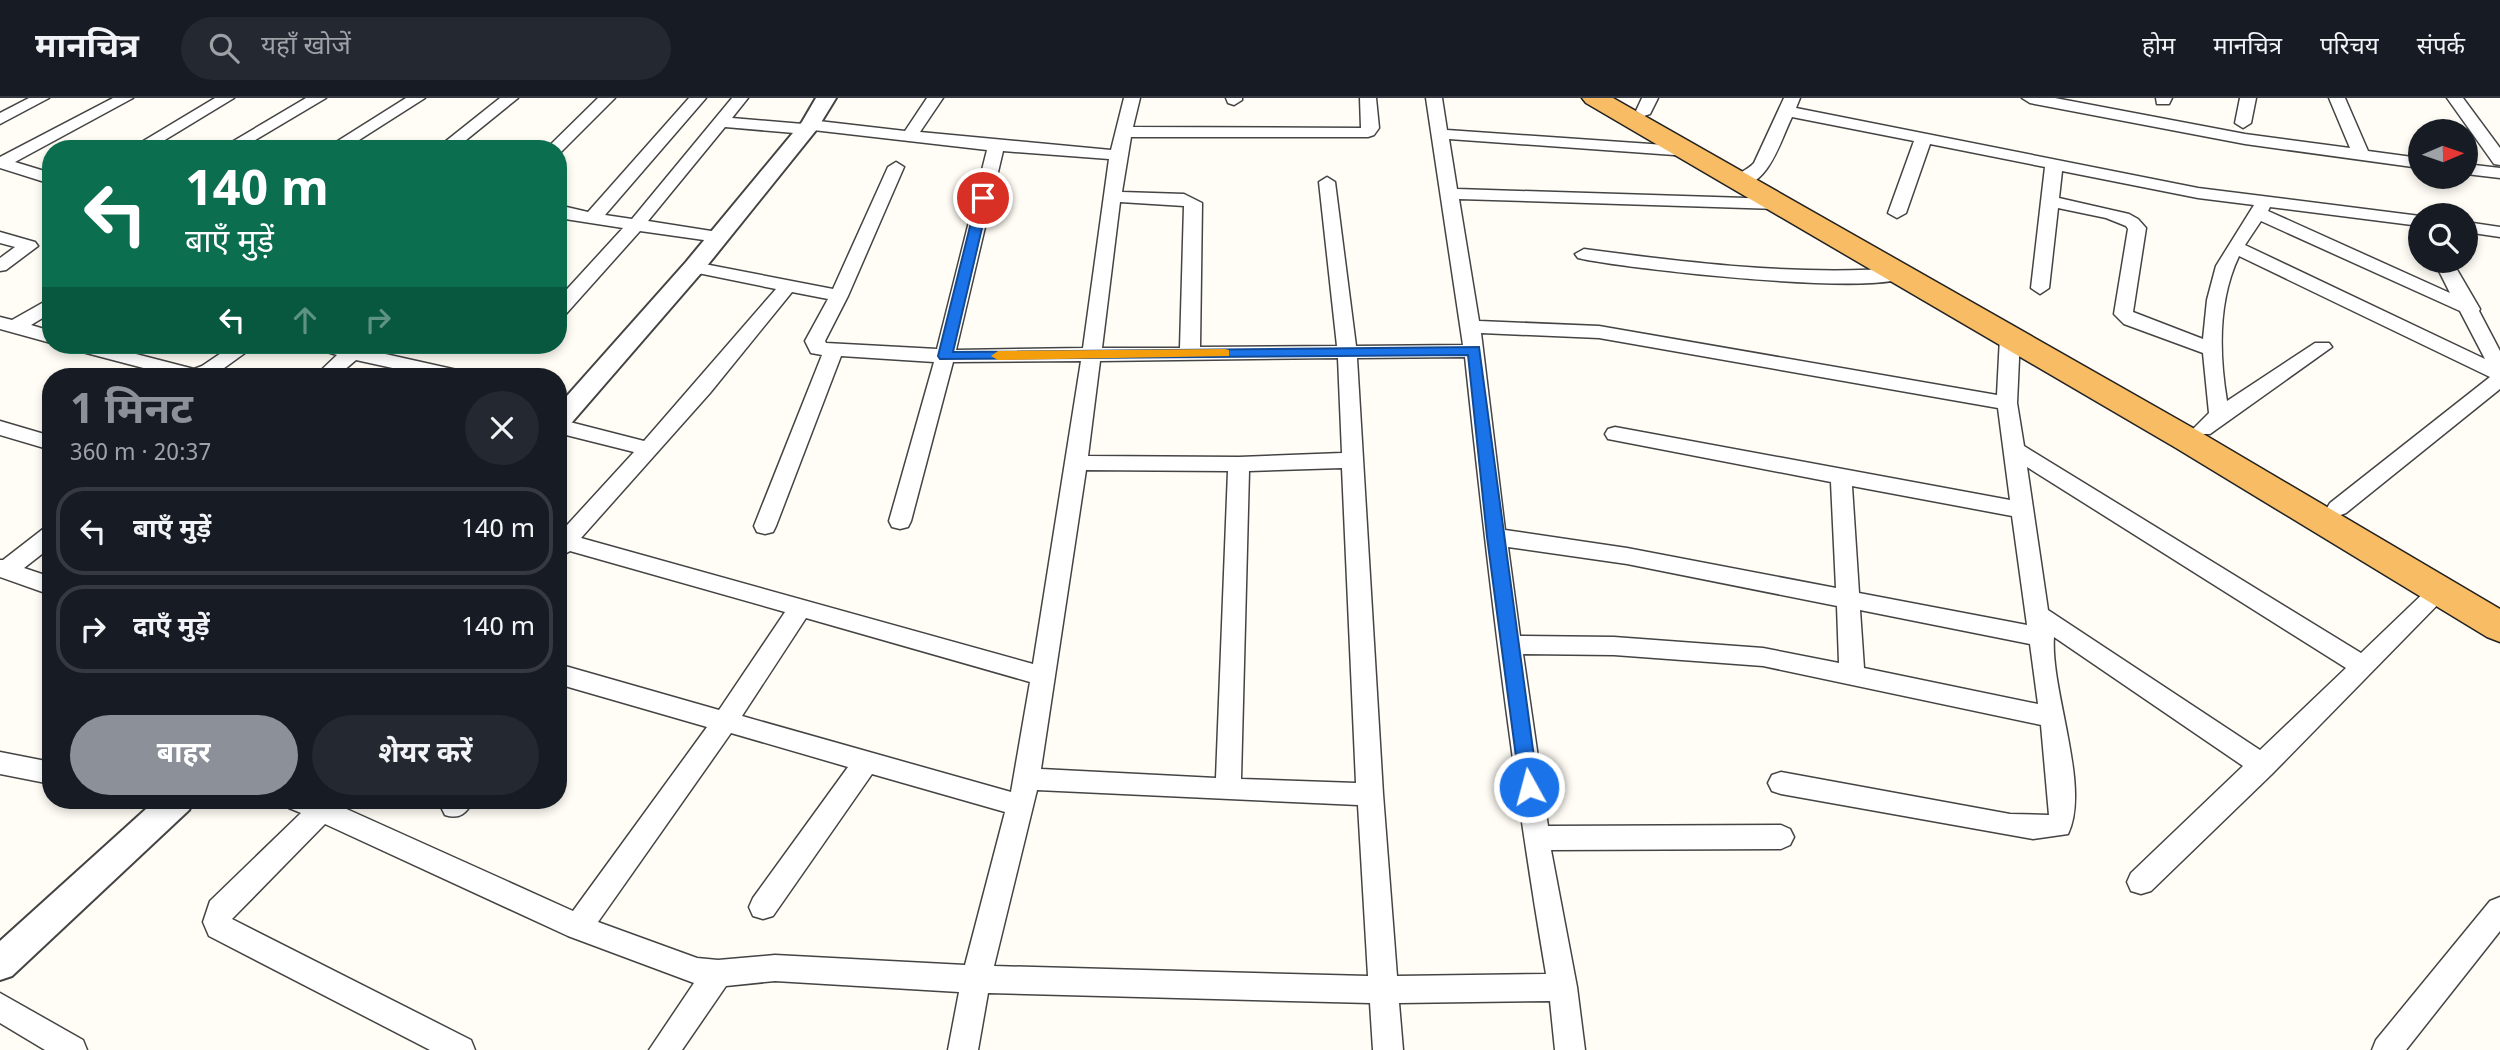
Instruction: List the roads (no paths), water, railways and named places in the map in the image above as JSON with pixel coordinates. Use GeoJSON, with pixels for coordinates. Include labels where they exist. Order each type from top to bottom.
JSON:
{"type":"FeatureCollection","features":[{"type":"Feature","properties":{"kind":"highway"},"geometry":{"type":"LineString","coordinates":[[1595,98],[1688,151],[1747,178],[2211,422],[2338,508],[2500,603]]}},
{"type":"Feature","properties":{"kind":"highway"},"geometry":{"type":"LineString","coordinates":[[1638,102],[1747,178],[1778,204],[2010,337],[2500,626]]}},
{"type":"Feature","properties":{"kind":"street"},"geometry":{"type":"LineString","coordinates":[[0,119],[41,98]]}},
{"type":"Feature","properties":{"kind":"street"},"geometry":{"type":"LineString","coordinates":[[44,140],[125,98]]}},
{"type":"Feature","properties":{"kind":"street"},"geometry":{"type":"LineString","coordinates":[[154,140],[226,98]]}},
{"type":"Feature","properties":{"kind":"street"},"geometry":{"type":"LineString","coordinates":[[244,140],[318,98]]}},
{"type":"Feature","properties":{"kind":"street"},"geometry":{"type":"LineString","coordinates":[[348,140],[417,98]]}},
{"type":"Feature","properties":{"kind":"street"},"geometry":{"type":"LineString","coordinates":[[456,140],[510,98]]}},
{"type":"Feature","properties":{"kind":"street"},"geometry":{"type":"LineString","coordinates":[[563,140],[607,98]]}},
{"type":"Feature","properties":{"kind":"street"},"geometry":{"type":"LineString","coordinates":[[592,219],[698,98]]}},
{"type":"Feature","properties":{"kind":"street"},"geometry":{"type":"LineString","coordinates":[[567,301],[636,225],[740,98]]}},
{"type":"Feature","properties":{"kind":"street"},"geometry":{"type":"LineString","coordinates":[[567,400],[694,268],[808,127],[826,98]]}},
{"type":"Feature","properties":{"kind":"street"},"geometry":{"type":"LineString","coordinates":[[911,135],[936,98]]}},
{"type":"Feature","properties":{"kind":"street"},"geometry":{"type":"LineString","coordinates":[[963,1050],[976,979],[1027,779],[1093,355],[1118,155],[1132,98]]}},
{"type":"Feature","properties":{"kind":"street"},"geometry":{"type":"LineString","coordinates":[[1125,132],[1361,133],[1371,128],[1368,98]]}},
{"type":"Feature","properties":{"kind":"street"},"geometry":{"type":"LineString","coordinates":[[1434,98],[1471,327],[1509,645],[1536,838],[1563,987],[1570,1050]]}},
{"type":"Feature","properties":{"kind":"street"},"geometry":{"type":"LineString","coordinates":[[2030,98],[2245,139],[2408,161]]}},
{"type":"Feature","properties":{"kind":"street"},"geometry":{"type":"LineString","coordinates":[[2243,122],[2248,98]]}},
{"type":"Feature","properties":{"kind":"street"},"geometry":{"type":"LineString","coordinates":[[2337,98],[2361,155]]}},
{"type":"Feature","properties":{"kind":"street"},"geometry":{"type":"LineString","coordinates":[[2455,98],[2500,160]]}},
{"type":"Feature","properties":{"kind":"street"},"geometry":{"type":"LineString","coordinates":[[1747,178],[1762,164],[1790,104],[1924,137],[2262,208],[2408,220]]}},
{"type":"Feature","properties":{"kind":"street"},"geometry":{"type":"LineString","coordinates":[[720,122],[911,135],[1118,155]]}},
{"type":"Feature","properties":{"kind":"street"},"geometry":{"type":"LineString","coordinates":[[1441,134],[1688,151]]}},
{"type":"Feature","properties":{"kind":"street"},"geometry":{"type":"LineString","coordinates":[[2483,136],[2500,137]]}},
{"type":"Feature","properties":{"kind":"street"},"geometry":{"type":"LineString","coordinates":[[1897,213],[1924,137]]}},
{"type":"Feature","properties":{"kind":"street"},"geometry":{"type":"LineString","coordinates":[[0,163],[42,141]]}},
{"type":"Feature","properties":{"kind":"street"},"geometry":{"type":"LineString","coordinates":[[900,521],[945,356],[996,145]]}},
{"type":"Feature","properties":{"kind":"street"},"geometry":{"type":"LineString","coordinates":[[0,163],[42,177]]}},
{"type":"Feature","properties":{"kind":"street"},"geometry":{"type":"LineString","coordinates":[[2040,288],[2052,202],[2054,164]]}},
{"type":"Feature","properties":{"kind":"street"},"geometry":{"type":"LineString","coordinates":[[896,167],[815,345],[818,349],[945,356],[1474,351]]}},
{"type":"Feature","properties":{"kind":"street"},"geometry":{"type":"LineString","coordinates":[[2478,170],[2500,173]]}},
{"type":"Feature","properties":{"kind":"street"},"geometry":{"type":"LineString","coordinates":[[1327,182],[1347,352],[1370,794],[1388,1050]]}},
{"type":"Feature","properties":{"kind":"street"},"geometry":{"type":"LineString","coordinates":[[1450,194],[1778,204]]}},
{"type":"Feature","properties":{"kind":"street"},"geometry":{"type":"LineString","coordinates":[[1113,197],[1184,199],[1193,203],[1190,354]]}},
{"type":"Feature","properties":{"kind":"street"},"geometry":{"type":"LineString","coordinates":[[2052,202],[2122,217],[2136,224],[2123,314],[2131,320],[2212,349]]}},
{"type":"Feature","properties":{"kind":"street"},"geometry":{"type":"LineString","coordinates":[[2211,422],[2215,394],[2212,349],[2220,284],[2225,266],[2262,208]]}},
{"type":"Feature","properties":{"kind":"street"},"geometry":{"type":"LineString","coordinates":[[2262,208],[2470,309]]}},
{"type":"Feature","properties":{"kind":"street"},"geometry":{"type":"LineString","coordinates":[[567,215],[718,237]]}},
{"type":"Feature","properties":{"kind":"street"},"geometry":{"type":"LineString","coordinates":[[2478,229],[2500,232]]}},
{"type":"Feature","properties":{"kind":"street"},"geometry":{"type":"LineString","coordinates":[[0,237],[29,246],[0,266]]}},
{"type":"Feature","properties":{"kind":"street"},"geometry":{"type":"LineString","coordinates":[[2236,248],[2500,374]]}},
{"type":"Feature","properties":{"kind":"street"},"geometry":{"type":"LineString","coordinates":[[1584,254],[1796,278],[1852,279],[1902,274]]}},
{"type":"Feature","properties":{"kind":"street"},"geometry":{"type":"LineString","coordinates":[[694,268],[839,296]]}},
{"type":"Feature","properties":{"kind":"street"},"geometry":{"type":"LineString","coordinates":[[2450,273],[2500,374]]}},
{"type":"Feature","properties":{"kind":"street"},"geometry":{"type":"LineString","coordinates":[[567,540],[787,287]]}},
{"type":"Feature","properties":{"kind":"street"},"geometry":{"type":"LineString","coordinates":[[7,325],[42,308]]}},
{"type":"Feature","properties":{"kind":"street"},"geometry":{"type":"LineString","coordinates":[[7,325],[42,335]]}},
{"type":"Feature","properties":{"kind":"street"},"geometry":{"type":"LineString","coordinates":[[1471,327],[1599,332],[2007,403]]}},
{"type":"Feature","properties":{"kind":"street"},"geometry":{"type":"LineString","coordinates":[[1781,783],[2010,825],[2056,829],[2059,826],[2062,815],[2059,764],[2007,403],[2010,337]]}},
{"type":"Feature","properties":{"kind":"street"},"geometry":{"type":"LineString","coordinates":[[2211,422],[2322,347]]}},
{"type":"Feature","properties":{"kind":"street"},"geometry":{"type":"LineString","coordinates":[[765,526],[833,351]]}},
{"type":"Feature","properties":{"kind":"street"},"geometry":{"type":"LineString","coordinates":[[113,354],[167,368]]}},
{"type":"Feature","properties":{"kind":"street"},"geometry":{"type":"LineString","coordinates":[[213,368],[233,354]]}},
{"type":"Feature","properties":{"kind":"street"},"geometry":{"type":"LineString","coordinates":[[335,368],[352,354],[419,368]]}},
{"type":"Feature","properties":{"kind":"street"},"geometry":{"type":"LineString","coordinates":[[2338,508],[2500,374]]}},
{"type":"Feature","properties":{"kind":"street"},"geometry":{"type":"LineString","coordinates":[[567,426],[649,449]]}},
{"type":"Feature","properties":{"kind":"street"},"geometry":{"type":"LineString","coordinates":[[0,428],[42,440]]}},
{"type":"Feature","properties":{"kind":"street"},"geometry":{"type":"LineString","coordinates":[[1615,434],[2021,510]]}},
{"type":"Feature","properties":{"kind":"street"},"geometry":{"type":"LineString","coordinates":[[2013,449],[2361,665]]}},
{"type":"Feature","properties":{"kind":"street"},"geometry":{"type":"LineString","coordinates":[[1077,463],[1239,464],[1353,460]]}},
{"type":"Feature","properties":{"kind":"street"},"geometry":{"type":"LineString","coordinates":[[1227,790],[1239,464]]}},
{"type":"Feature","properties":{"kind":"street"},"geometry":{"type":"LineString","coordinates":[[1841,476],[1852,674]]}},
{"type":"Feature","properties":{"kind":"street"},"geometry":{"type":"LineString","coordinates":[[1495,537],[1626,556],[1848,600],[2039,625],[2263,766]]}},
{"type":"Feature","properties":{"kind":"street"},"geometry":{"type":"LineString","coordinates":[[3,569],[42,541]]}},
{"type":"Feature","properties":{"kind":"street"},"geometry":{"type":"LineString","coordinates":[[567,547],[800,608],[1042,676]]}},
{"type":"Feature","properties":{"kind":"street"},"geometry":{"type":"LineString","coordinates":[[3,569],[42,583]]}},
{"type":"Feature","properties":{"kind":"street"},"geometry":{"type":"LineString","coordinates":[[2141,882],[2441,590]]}},
{"type":"Feature","properties":{"kind":"street"},"geometry":{"type":"LineString","coordinates":[[578,926],[724,723],[800,608]]}},
{"type":"Feature","properties":{"kind":"street"},"geometry":{"type":"LineString","coordinates":[[1509,645],[1614,646],[1763,657],[2052,717]]}},
{"type":"Feature","properties":{"kind":"street"},"geometry":{"type":"LineString","coordinates":[[567,682],[1022,806]]}},
{"type":"Feature","properties":{"kind":"street"},"geometry":{"type":"LineString","coordinates":[[0,763],[42,772]]}},
{"type":"Feature","properties":{"kind":"street"},"geometry":{"type":"LineString","coordinates":[[763,906],[865,763]]}},
{"type":"Feature","properties":{"kind":"street"},"geometry":{"type":"LineString","coordinates":[[1027,779],[1227,790],[1370,794]]}},
{"type":"Feature","properties":{"kind":"street"},"geometry":{"type":"LineString","coordinates":[[0,964],[168,809]]}},
{"type":"Feature","properties":{"kind":"street"},"geometry":{"type":"LineString","coordinates":[[307,809],[220,910],[217,917],[219,927],[460,1050]]}},
{"type":"Feature","properties":{"kind":"street"},"geometry":{"type":"LineString","coordinates":[[319,809],[578,926],[683,968],[718,973],[775,968],[976,979],[1385,990],[1563,987]]}},
{"type":"Feature","properties":{"kind":"street"},"geometry":{"type":"LineString","coordinates":[[1536,838],[1781,837]]}},
{"type":"Feature","properties":{"kind":"street"},"geometry":{"type":"LineString","coordinates":[[2387,1050],[2500,910]]}},
{"type":"Feature","properties":{"kind":"street"},"geometry":{"type":"LineString","coordinates":[[664,1050],[718,973]]}},
{"type":"Feature","properties":{"kind":"street"},"geometry":{"type":"LineString","coordinates":[[0,1007],[72,1050]]}}]}
